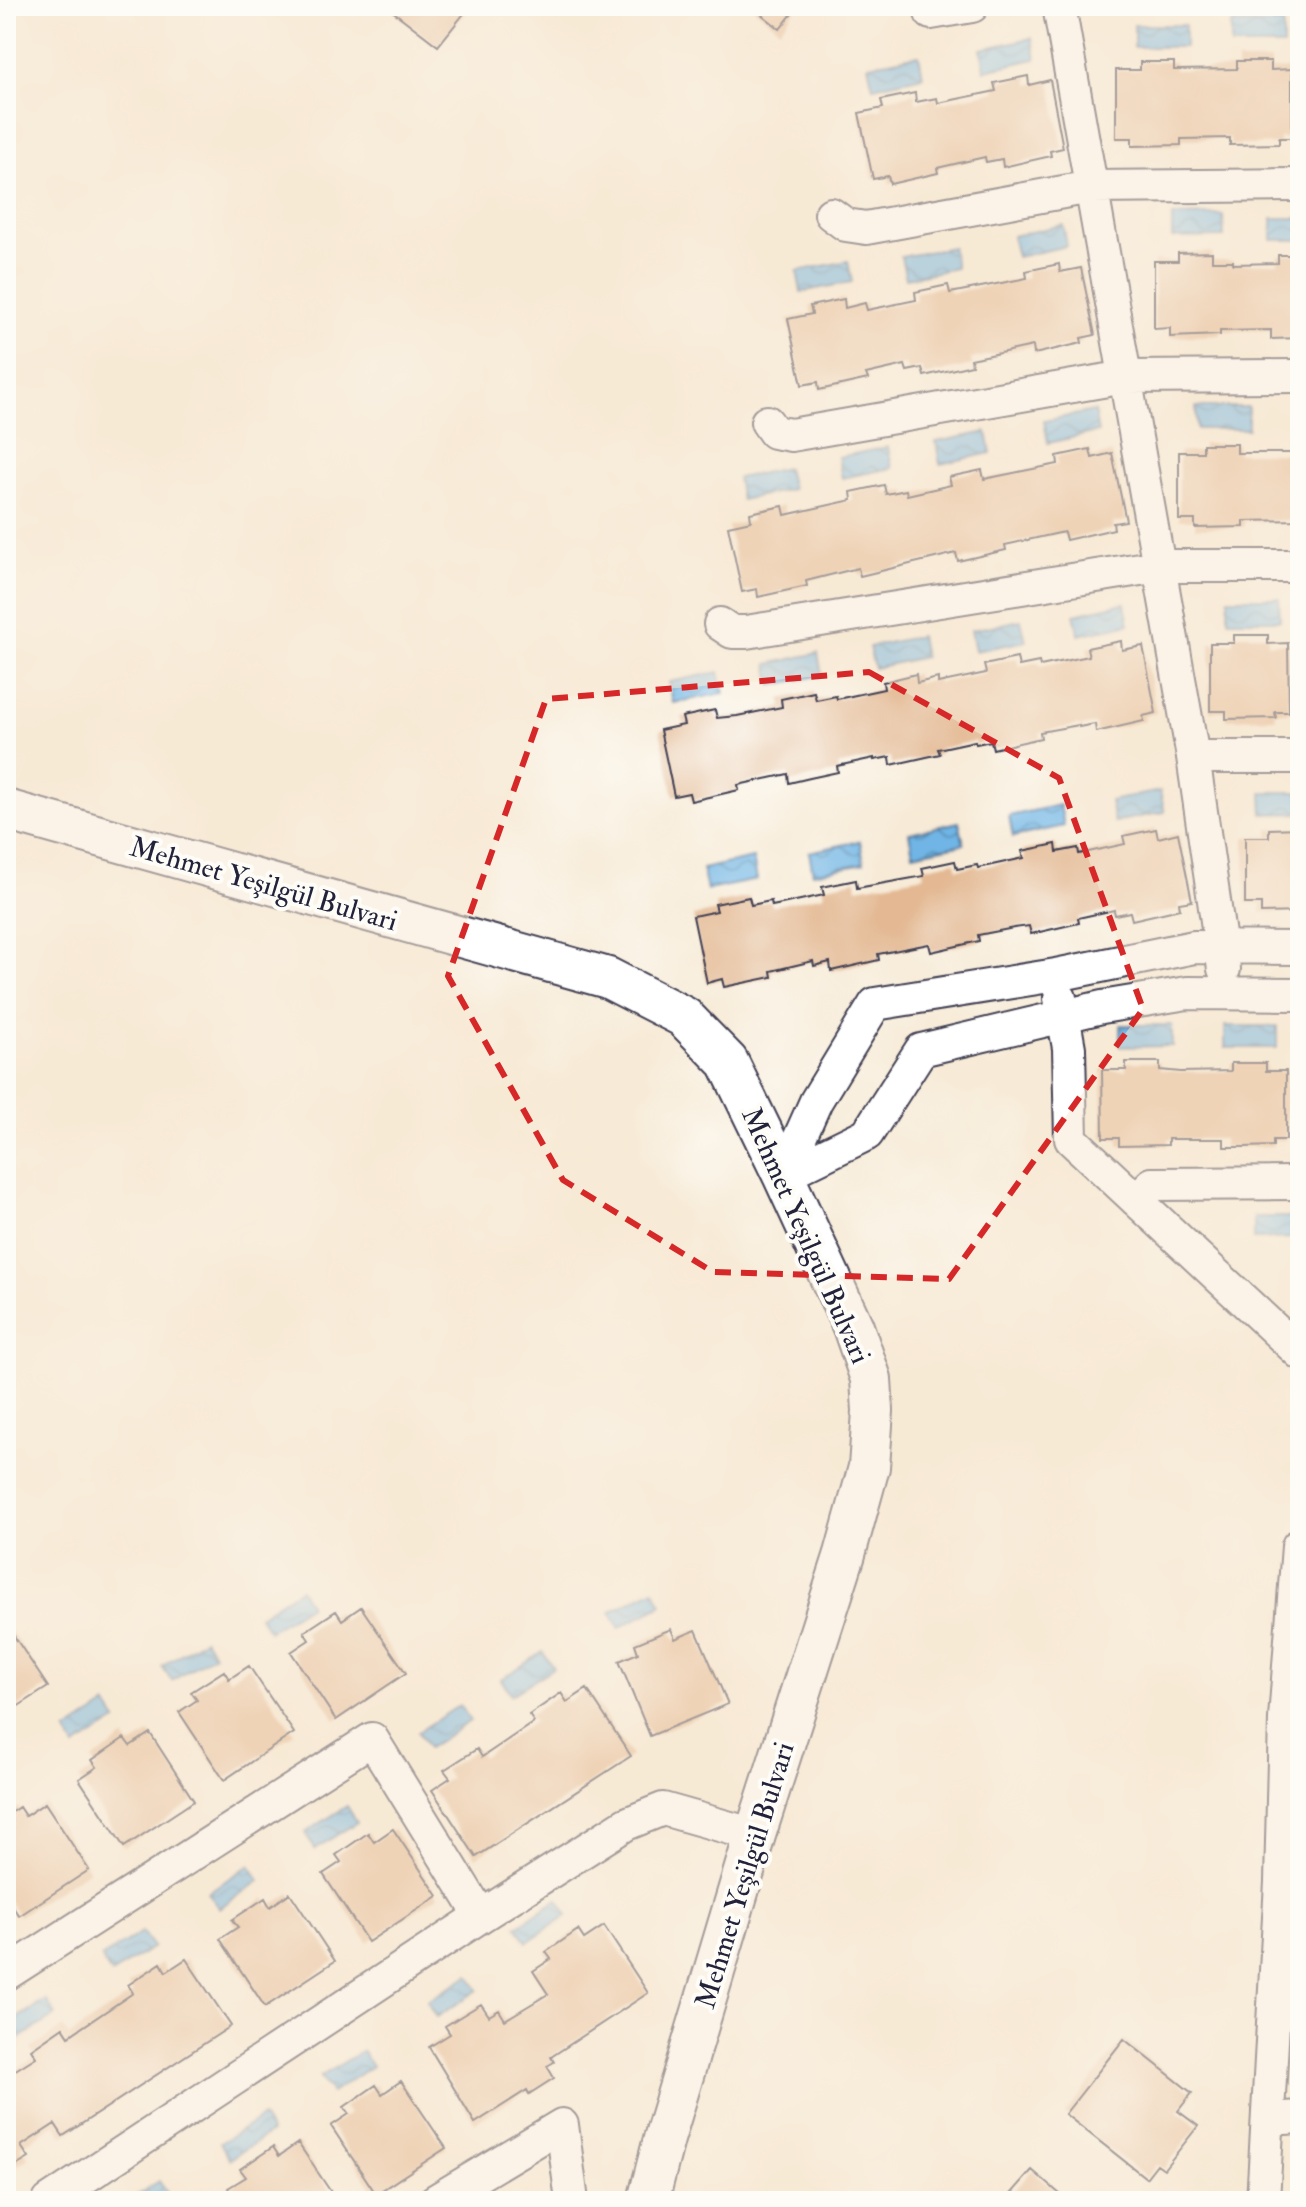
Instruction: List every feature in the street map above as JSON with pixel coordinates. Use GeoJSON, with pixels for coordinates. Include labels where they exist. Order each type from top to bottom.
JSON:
{"type":"FeatureCollection","features":[{"type":"Feature","properties":{"kind":"main road","name":"Mehmet Yeşilgül Bulvari"},"geometry":{"type":"LineString","coordinates":[[6,810],[608,978],[684,1017],[728,1062],[783,1175],[853,1327],[871,1379],[873,1411],[869,1467],[845,1554],[755,1835],[648,2201]]}},
{"type":"Feature","properties":{"kind":"street"},"geometry":{"type":"LineString","coordinates":[[931,13],[972,6]]}},
{"type":"Feature","properties":{"kind":"street"},"geometry":{"type":"LineString","coordinates":[[1059,6],[1193,757],[1223,948],[1225,993]]}},
{"type":"Feature","properties":{"kind":"street"},"geometry":{"type":"LineString","coordinates":[[831,214],[846,225],[866,228],[1091,187],[1300,185]]}},
{"type":"Feature","properties":{"kind":"street"},"geometry":{"type":"LineString","coordinates":[[767,422],[774,432],[791,435],[1125,377],[1300,376]]}},
{"type":"Feature","properties":{"kind":"street"},"geometry":{"type":"LineString","coordinates":[[720,624],[732,632],[746,632],[1159,566],[1300,566]]}},
{"type":"Feature","properties":{"kind":"street"},"geometry":{"type":"LineString","coordinates":[[1193,757],[1300,757]]}},
{"type":"Feature","properties":{"kind":"street"},"geometry":{"type":"LineString","coordinates":[[783,1175],[816,1101],[875,1004],[1056,975],[1184,949],[1300,948]]}},
{"type":"Feature","properties":{"kind":"street"},"geometry":{"type":"LineString","coordinates":[[1184,949],[1187,993]]}},
{"type":"Feature","properties":{"kind":"street"},"geometry":{"type":"LineString","coordinates":[[1056,975],[1069,1048],[1071,1139],[1300,1353]]}},
{"type":"Feature","properties":{"kind":"street"},"geometry":{"type":"LineString","coordinates":[[783,1175],[867,1134],[921,1050],[1102,1007],[1187,993],[1300,994]]}},
{"type":"Feature","properties":{"kind":"street"},"geometry":{"type":"LineString","coordinates":[[1136,1200],[1152,1184],[1300,1183]]}},
{"type":"Feature","properties":{"kind":"street"},"geometry":{"type":"LineString","coordinates":[[1263,2201],[1284,2118],[1290,1883],[1285,1719],[1298,1546]]}},
{"type":"Feature","properties":{"kind":"street"},"geometry":{"type":"LineString","coordinates":[[6,1974],[372,1739],[481,1916]]}},
{"type":"Feature","properties":{"kind":"street"},"geometry":{"type":"LineString","coordinates":[[49,2201],[626,1824],[663,1809],[755,1835]]}},
{"type":"Feature","properties":{"kind":"street"},"geometry":{"type":"LineString","coordinates":[[435,2201],[562,2125],[572,2201]]}},
{"type":"Feature","properties":{"kind":"highlighted area"},"geometry":{"type":"Polygon","coordinates":[[[869,672],[1059,778],[1143,1009],[949,1279],[713,1272],[563,1180],[448,976],[546,699],[869,672]]]}},
{"type":"Feature","properties":{"kind":"water"},"geometry":{"type":"Polygon","coordinates":[[[1231,24],[1283,24],[1283,46],[1231,46],[1231,24]]]}},
{"type":"Feature","properties":{"kind":"water"},"geometry":{"type":"Polygon","coordinates":[[[1134,25],[1185,25],[1185,47],[1134,47],[1134,25]]]}},
{"type":"Feature","properties":{"kind":"water"},"geometry":{"type":"Polygon","coordinates":[[[1032,38],[1036,59],[985,70],[981,49],[1032,38]]]}},
{"type":"Feature","properties":{"kind":"water"},"geometry":{"type":"Polygon","coordinates":[[[919,55],[923,76],[873,87],[868,65],[919,55]]]}},
{"type":"Feature","properties":{"kind":"water"},"geometry":{"type":"Polygon","coordinates":[[[1223,215],[1224,237],[1172,238],[1172,216],[1223,215]]]}},
{"type":"Feature","properties":{"kind":"water"},"geometry":{"type":"Polygon","coordinates":[[[1272,218],[1300,218],[1300,240],[1272,240],[1272,218]]]}},
{"type":"Feature","properties":{"kind":"water"},"geometry":{"type":"Polygon","coordinates":[[[1063,225],[1067,246],[1017,257],[1012,236],[1063,225]]]}},
{"type":"Feature","properties":{"kind":"water"},"geometry":{"type":"Polygon","coordinates":[[[952,247],[956,268],[906,278],[901,257],[952,247]]]}},
{"type":"Feature","properties":{"kind":"water"},"geometry":{"type":"Polygon","coordinates":[[[848,261],[852,282],[801,292],[797,271],[848,261]]]}},
{"type":"Feature","properties":{"kind":"water"},"geometry":{"type":"Polygon","coordinates":[[[1196,407],[1248,407],[1248,429],[1197,429],[1196,407]]]}},
{"type":"Feature","properties":{"kind":"water"},"geometry":{"type":"Polygon","coordinates":[[[1094,411],[1098,432],[1048,443],[1044,421],[1094,411]]]}},
{"type":"Feature","properties":{"kind":"water"},"geometry":{"type":"Polygon","coordinates":[[[987,432],[991,453],[940,464],[936,442],[987,432]]]}},
{"type":"Feature","properties":{"kind":"water"},"geometry":{"type":"Polygon","coordinates":[[[888,447],[892,468],[842,478],[838,457],[888,447]]]}},
{"type":"Feature","properties":{"kind":"water"},"geometry":{"type":"Polygon","coordinates":[[[787,468],[792,489],[741,500],[737,478],[787,468]]]}},
{"type":"Feature","properties":{"kind":"water"},"geometry":{"type":"Polygon","coordinates":[[[1228,598],[1279,598],[1280,620],[1228,620],[1228,598]]]}},
{"type":"Feature","properties":{"kind":"water"},"geometry":{"type":"Polygon","coordinates":[[[1125,603],[1129,624],[1079,635],[1074,614],[1125,603]]]}},
{"type":"Feature","properties":{"kind":"water"},"geometry":{"type":"Polygon","coordinates":[[[1021,620],[1026,641],[975,651],[971,630],[1021,620]]]}},
{"type":"Feature","properties":{"kind":"water"},"geometry":{"type":"Polygon","coordinates":[[[920,636],[924,657],[874,668],[869,647],[920,636]]]}},
{"type":"Feature","properties":{"kind":"water"},"geometry":{"type":"Polygon","coordinates":[[[818,653],[822,675],[772,685],[768,664],[818,653]]]}},
{"type":"Feature","properties":{"kind":"water"},"geometry":{"type":"Polygon","coordinates":[[[719,672],[724,693],[673,703],[669,682],[719,672]]]}},
{"type":"Feature","properties":{"kind":"water"},"geometry":{"type":"Polygon","coordinates":[[[1160,791],[1165,812],[1114,822],[1110,801],[1160,791]]]}},
{"type":"Feature","properties":{"kind":"water"},"geometry":{"type":"Polygon","coordinates":[[[1262,792],[1300,792],[1300,813],[1263,814],[1262,792]]]}},
{"type":"Feature","properties":{"kind":"water"},"geometry":{"type":"Polygon","coordinates":[[[1060,805],[1064,826],[1013,837],[1009,816],[1060,805]]]}},
{"type":"Feature","properties":{"kind":"water"},"geometry":{"type":"Polygon","coordinates":[[[959,822],[964,844],[913,854],[909,833],[959,822]]]}},
{"type":"Feature","properties":{"kind":"water"},"geometry":{"type":"Polygon","coordinates":[[[860,841],[864,863],[813,873],[809,852],[860,841]]]}},
{"type":"Feature","properties":{"kind":"water"},"geometry":{"type":"Polygon","coordinates":[[[753,858],[757,880],[707,890],[702,869],[753,858]]]}},
{"type":"Feature","properties":{"kind":"water"},"geometry":{"type":"Polygon","coordinates":[[[1120,1025],[1172,1025],[1172,1046],[1120,1047],[1120,1025]]]}},
{"type":"Feature","properties":{"kind":"water"},"geometry":{"type":"Polygon","coordinates":[[[1225,1026],[1277,1026],[1277,1048],[1225,1048],[1225,1026]]]}},
{"type":"Feature","properties":{"kind":"water"},"geometry":{"type":"Polygon","coordinates":[[[1254,1217],[1300,1217],[1300,1238],[1254,1239],[1254,1217]]]}},
{"type":"Feature","properties":{"kind":"water"},"geometry":{"type":"Polygon","coordinates":[[[300,1589],[310,1605],[269,1631],[259,1616],[300,1589]]]}},
{"type":"Feature","properties":{"kind":"water"},"geometry":{"type":"Polygon","coordinates":[[[654,1589],[662,1605],[619,1628],[610,1612],[654,1589]]]}},
{"type":"Feature","properties":{"kind":"water"},"geometry":{"type":"Polygon","coordinates":[[[204,1639],[214,1654],[172,1681],[162,1666],[204,1639]]]}},
{"type":"Feature","properties":{"kind":"water"},"geometry":{"type":"Polygon","coordinates":[[[543,1652],[553,1668],[511,1695],[501,1679],[543,1652]]]}},
{"type":"Feature","properties":{"kind":"water"},"geometry":{"type":"Polygon","coordinates":[[[107,1705],[117,1721],[75,1747],[66,1732],[107,1705]]]}},
{"type":"Feature","properties":{"kind":"water"},"geometry":{"type":"Polygon","coordinates":[[[460,1705],[470,1721],[428,1748],[418,1732],[460,1705]]]}},
{"type":"Feature","properties":{"kind":"water"},"geometry":{"type":"Polygon","coordinates":[[[347,1806],[357,1822],[315,1849],[305,1833],[347,1806]]]}},
{"type":"Feature","properties":{"kind":"water"},"geometry":{"type":"Polygon","coordinates":[[[250,1865],[260,1881],[219,1908],[208,1892],[250,1865]]]}},
{"type":"Feature","properties":{"kind":"water"},"geometry":{"type":"Polygon","coordinates":[[[558,1899],[568,1915],[527,1942],[517,1926],[558,1899]]]}},
{"type":"Feature","properties":{"kind":"water"},"geometry":{"type":"Polygon","coordinates":[[[142,1932],[153,1947],[111,1974],[101,1958],[142,1932]]]}},
{"type":"Feature","properties":{"kind":"water"},"geometry":{"type":"Polygon","coordinates":[[[469,1975],[478,1990],[437,2017],[427,2001],[469,1975]]]}},
{"type":"Feature","properties":{"kind":"water"},"geometry":{"type":"Polygon","coordinates":[[[46,2000],[56,2015],[14,2042],[6,2025],[46,2000]]]}},
{"type":"Feature","properties":{"kind":"water"},"geometry":{"type":"Polygon","coordinates":[[[362,2051],[372,2066],[331,2093],[320,2077],[362,2051]]]}},
{"type":"Feature","properties":{"kind":"water"},"geometry":{"type":"Polygon","coordinates":[[[262,2117],[271,2132],[230,2159],[220,2143],[262,2117]]]}},
{"type":"Feature","properties":{"kind":"water"},"geometry":{"type":"Polygon","coordinates":[[[159,2181],[170,2197],[163,2201],[128,2201],[159,2181]]]}},
{"type":"Feature","properties":{"kind":"building"},"geometry":{"type":"Polygon","coordinates":[[[386,6],[470,6],[438,46],[386,6]]]}},
{"type":"Feature","properties":{"kind":"building"},"geometry":{"type":"Polygon","coordinates":[[[751,6],[798,6],[780,29],[751,6]]]}},
{"type":"Feature","properties":{"kind":"building"},"geometry":{"type":"Polygon","coordinates":[[[1237,61],[1271,61],[1271,70],[1292,69],[1292,138],[1279,138],[1279,144],[1230,145],[1230,138],[1181,139],[1181,145],[1132,146],[1132,138],[1116,138],[1116,70],[1140,70],[1140,62],[1174,62],[1174,70],[1237,69],[1237,61]]]}},
{"type":"Feature","properties":{"kind":"building"},"geometry":{"type":"Polygon","coordinates":[[[1028,76],[1029,85],[1050,80],[1063,148],[1050,151],[1051,156],[1003,167],[1002,159],[986,162],[985,157],[937,168],[938,173],[890,184],[888,176],[873,179],[859,113],[883,108],[881,100],[915,93],[916,102],[937,98],[938,103],[996,91],[994,83],[1028,76]]]}},
{"type":"Feature","properties":{"kind":"building"},"geometry":{"type":"Polygon","coordinates":[[[1212,252],[1212,261],[1233,261],[1233,264],[1278,263],[1278,255],[1300,255],[1300,338],[1271,339],[1271,330],[1220,331],[1220,335],[1170,337],[1170,328],[1154,329],[1154,261],[1178,261],[1178,253],[1212,252]]]}},
{"type":"Feature","properties":{"kind":"building"},"geometry":{"type":"Polygon","coordinates":[[[1059,264],[1060,272],[1081,268],[1095,335],[1081,338],[1082,343],[1034,354],[1033,346],[971,359],[972,365],[924,376],[922,368],[907,371],[905,365],[866,374],[868,379],[819,390],[818,382],[802,385],[788,319],[812,314],[810,306],[844,299],[845,308],[865,303],[867,310],[916,300],[915,292],[948,285],[950,293],[1027,278],[1026,271],[1059,264]]]}},
{"type":"Feature","properties":{"kind":"building"},"geometry":{"type":"Polygon","coordinates":[[[1203,444],[1237,444],[1237,453],[1300,453],[1300,520],[1244,521],[1244,527],[1195,528],[1195,520],[1179,520],[1179,452],[1203,452],[1203,444]]]}},
{"type":"Feature","properties":{"kind":"building"},"geometry":{"type":"Polygon","coordinates":[[[1090,449],[1092,458],[1112,453],[1126,521],[1113,523],[1114,529],[1066,540],[1064,532],[1005,545],[1006,550],[958,561],[956,553],[860,576],[858,568],[806,581],[807,586],[758,597],[757,589],[742,592],[728,526],[751,521],[750,513],[783,506],[785,515],[852,500],[851,492],[884,485],[886,494],[906,490],[907,495],[951,485],[949,477],[982,470],[984,479],[1058,464],[1057,456],[1090,449]]]}},
{"type":"Feature","properties":{"kind":"building"},"geometry":{"type":"Polygon","coordinates":[[[1234,635],[1268,635],[1268,644],[1288,643],[1289,712],[1275,712],[1276,718],[1226,719],[1226,711],[1210,711],[1210,643],[1234,643],[1234,635]]]}},
{"type":"Feature","properties":{"kind":"building"},"geometry":{"type":"Polygon","coordinates":[[[1121,641],[1122,650],[1143,646],[1156,713],[1143,716],[1144,721],[1096,732],[1095,724],[1040,732],[1041,738],[993,749],[991,741],[976,744],[975,741],[938,749],[940,754],[891,765],[890,757],[874,758],[837,766],[838,772],[789,783],[788,774],[738,785],[739,790],[691,801],[689,793],[674,796],[660,730],[684,725],[682,717],[715,710],[717,718],[737,716],[782,707],[781,699],[814,692],[816,700],[836,696],[837,699],[884,689],[883,682],[916,674],[917,683],[938,678],[938,683],[986,673],[984,665],[1017,658],[1019,666],[1039,662],[1040,666],[1089,656],[1087,648],[1121,641]]]}},
{"type":"Feature","properties":{"kind":"building"},"geometry":{"type":"Polygon","coordinates":[[[1300,828],[1300,912],[1261,913],[1261,904],[1245,904],[1245,837],[1269,837],[1269,829],[1300,828]]]}},
{"type":"Feature","properties":{"kind":"building"},"geometry":{"type":"Polygon","coordinates":[[[1156,829],[1158,838],[1178,833],[1192,901],[1179,903],[1180,909],[1132,920],[1130,912],[1115,915],[1114,910],[1078,918],[1079,923],[1031,934],[1029,926],[978,935],[979,941],[931,952],[929,944],[878,954],[879,960],[831,971],[830,962],[814,966],[813,961],[771,971],[772,977],[724,987],[722,979],[707,983],[693,916],[717,911],[715,904],[749,897],[751,905],[771,901],[772,906],[824,895],[822,887],[856,880],[857,888],[924,876],[922,868],[955,861],[957,869],[977,865],[978,868],[1024,858],[1022,851],[1056,844],[1057,852],[1078,848],[1079,854],[1125,844],[1123,836],[1156,829]]]}},
{"type":"Feature","properties":{"kind":"building"},"geometry":{"type":"Polygon","coordinates":[[[1126,1062],[1160,1062],[1160,1070],[1181,1072],[1231,1071],[1231,1063],[1266,1063],[1266,1071],[1286,1071],[1286,1140],[1273,1140],[1273,1146],[1224,1147],[1224,1139],[1168,1139],[1168,1145],[1119,1146],[1119,1138],[1103,1138],[1102,1070],[1126,1070],[1126,1062]]]}},
{"type":"Feature","properties":{"kind":"building"},"geometry":{"type":"Polygon","coordinates":[[[361,1607],[406,1673],[336,1720],[291,1652],[309,1640],[304,1632],[336,1611],[342,1620],[361,1607]]]}},
{"type":"Feature","properties":{"kind":"building"},"geometry":{"type":"Polygon","coordinates":[[[6,1624],[48,1687],[6,1714],[6,1624]]]}},
{"type":"Feature","properties":{"kind":"building"},"geometry":{"type":"Polygon","coordinates":[[[671,1629],[675,1639],[696,1630],[728,1704],[650,1736],[619,1661],[638,1653],[635,1644],[671,1629]]]}},
{"type":"Feature","properties":{"kind":"building"},"geometry":{"type":"Polygon","coordinates":[[[249,1666],[294,1733],[224,1780],[179,1712],[197,1700],[191,1692],[224,1671],[229,1679],[249,1666]]]}},
{"type":"Feature","properties":{"kind":"building"},"geometry":{"type":"Polygon","coordinates":[[[587,1689],[631,1756],[476,1857],[432,1790],[450,1778],[444,1770],[477,1749],[482,1757],[534,1722],[529,1715],[561,1693],[567,1702],[587,1689]]]}},
{"type":"Feature","properties":{"kind":"building"},"geometry":{"type":"Polygon","coordinates":[[[150,1733],[194,1801],[124,1847],[79,1779],[97,1767],[92,1760],[124,1738],[130,1746],[150,1733]]]}},
{"type":"Feature","properties":{"kind":"building"},"geometry":{"type":"Polygon","coordinates":[[[45,1803],[89,1870],[19,1916],[6,1897],[6,1816],[19,1807],[25,1816],[45,1803]]]}},
{"type":"Feature","properties":{"kind":"building"},"geometry":{"type":"Polygon","coordinates":[[[393,1829],[438,1896],[368,1942],[323,1874],[341,1862],[336,1855],[368,1833],[374,1842],[393,1829]]]}},
{"type":"Feature","properties":{"kind":"building"},"geometry":{"type":"Polygon","coordinates":[[[290,1893],[335,1961],[265,2007],[220,1939],[238,1927],[232,1920],[265,1898],[270,1907],[290,1893]]]}},
{"type":"Feature","properties":{"kind":"building"},"geometry":{"type":"Polygon","coordinates":[[[604,1926],[648,1993],[551,2057],[554,2062],[547,2066],[554,2078],[529,2094],[527,2090],[475,2123],[429,2047],[450,2034],[445,2026],[481,2004],[489,2016],[499,2010],[505,2020],[548,1994],[533,1971],[551,1959],[546,1952],[578,1930],[584,1939],[604,1926]]]}},
{"type":"Feature","properties":{"kind":"building"},"geometry":{"type":"Polygon","coordinates":[[[186,1959],[231,2026],[63,2136],[55,2124],[21,2146],[29,2158],[6,2172],[6,2076],[36,2057],[31,2049],[63,2027],[69,2036],[133,1993],[128,1985],[161,1963],[166,1972],[186,1959]]]}},
{"type":"Feature","properties":{"kind":"building"},"geometry":{"type":"Polygon","coordinates":[[[1124,2039],[1192,2093],[1178,2111],[1198,2126],[1164,2169],[1157,2164],[1146,2178],[1065,2114],[1124,2039]]]}},
{"type":"Feature","properties":{"kind":"building"},"geometry":{"type":"Polygon","coordinates":[[[401,2081],[446,2148],[376,2194],[331,2126],[349,2114],[344,2107],[376,2085],[382,2094],[401,2081]]]}},
{"type":"Feature","properties":{"kind":"building"},"geometry":{"type":"Polygon","coordinates":[[[298,2143],[337,2201],[236,2201],[228,2188],[246,2177],[240,2169],[273,2147],[279,2156],[298,2143]]]}},
{"type":"Feature","properties":{"kind":"building"},"geometry":{"type":"Polygon","coordinates":[[[1032,2170],[1068,2201],[1005,2201],[1032,2170]]]}}]}
